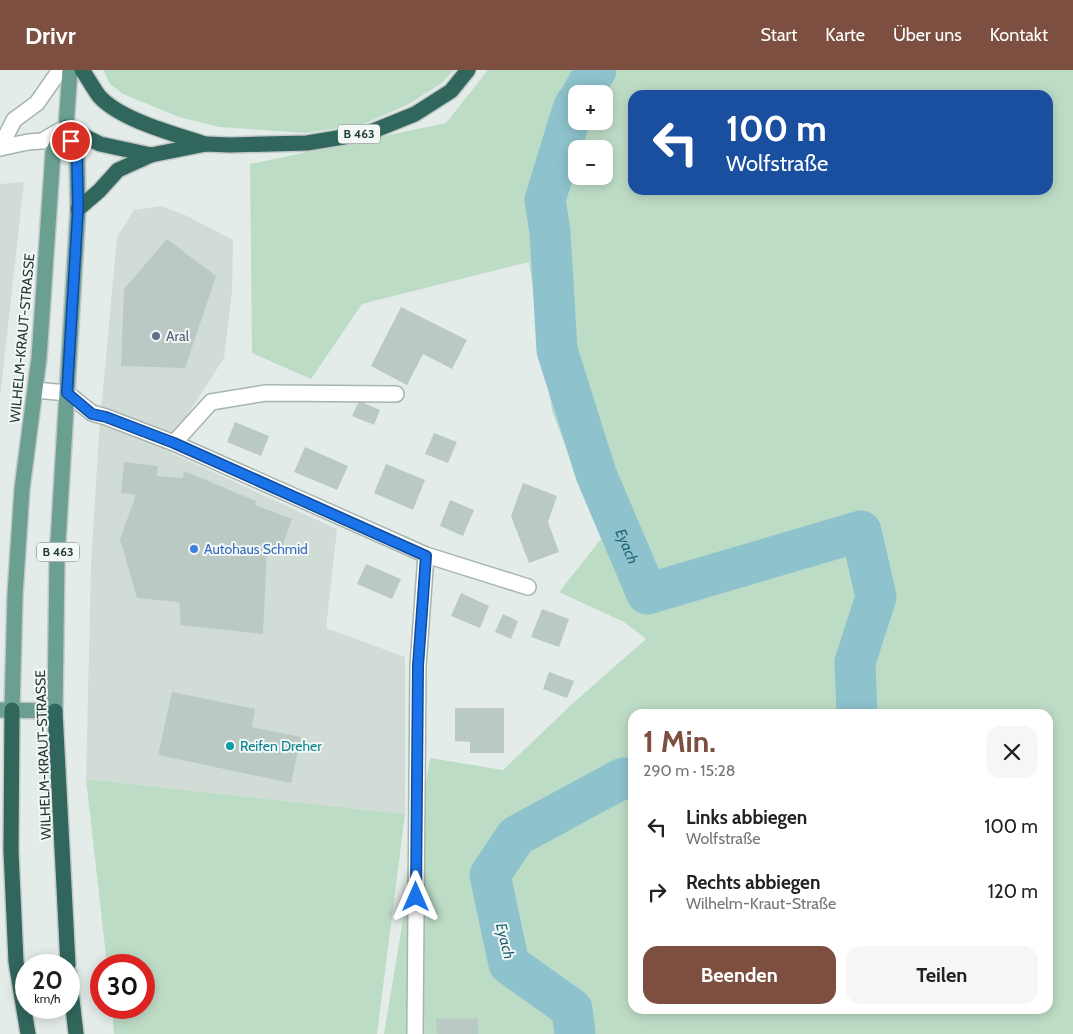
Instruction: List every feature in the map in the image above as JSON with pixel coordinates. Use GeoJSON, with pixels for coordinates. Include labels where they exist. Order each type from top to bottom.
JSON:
{"type":"FeatureCollection","features":[{"type":"Feature","properties":{"kind":"highway"},"geometry":{"type":"LineString","coordinates":[[82,70],[100,96],[120,112],[160,129],[206,144]]}},
{"type":"Feature","properties":{"kind":"highway","name":"B 463"},"geometry":{"type":"LineString","coordinates":[[78,209],[99,191],[118,170],[151,155],[206,144],[307,143],[368,133],[415,114],[451,91],[468,70]]}},
{"type":"Feature","properties":{"kind":"highway","name":"B 463"},"geometry":{"type":"LineString","coordinates":[[66,127],[100,144],[151,155]]}},
{"type":"Feature","properties":{"kind":"highway","name":"WILHELM-KRAUT-STRASSE"},"geometry":{"type":"LineString","coordinates":[[6,710],[16,962],[28,1034]]}},
{"type":"Feature","properties":{"kind":"highway","name":"WILHELM-KRAUT-STRASSE"},"geometry":{"type":"LineString","coordinates":[[55,711],[67,954]]}},
{"type":"Feature","properties":{"kind":"highway"},"geometry":{"type":"LineString","coordinates":[[74,1019],[76,1034]]}},
{"type":"Feature","properties":{"kind":"main road","name":"WILHELM-KRAUT-STRASSE"},"geometry":{"type":"LineString","coordinates":[[6,710],[22,489],[39,358],[53,152],[66,127],[70,70]]}},
{"type":"Feature","properties":{"kind":"main road","name":"WILHELM-KRAUT-STRASSE"},"geometry":{"type":"LineString","coordinates":[[55,711],[57,559],[78,209],[77,155],[66,127]]}},
{"type":"Feature","properties":{"kind":"main road"},"geometry":{"type":"LineString","coordinates":[[6,710],[55,711]]}},
{"type":"Feature","properties":{"kind":"street"},"geometry":{"type":"LineString","coordinates":[[0,148],[14,120],[37,103],[60,70]]}},
{"type":"Feature","properties":{"kind":"street"},"geometry":{"type":"LineString","coordinates":[[0,148],[42,141],[66,127]]}},
{"type":"Feature","properties":{"kind":"street"},"geometry":{"type":"LineString","coordinates":[[35,390],[67,393],[92,414],[106,417],[174,443],[426,556],[528,588]]}},
{"type":"Feature","properties":{"kind":"street"},"geometry":{"type":"LineString","coordinates":[[174,443],[211,402],[266,392],[396,394]]}},
{"type":"Feature","properties":{"kind":"street"},"geometry":{"type":"LineString","coordinates":[[415,1034],[418,666],[426,556]]}},
{"type":"Feature","properties":{"kind":"shaded area"},"geometry":{"type":"Polygon","coordinates":[[[24,182],[0,398],[0,184],[24,182]]]}},
{"type":"Feature","properties":{"kind":"shaded area"},"geometry":{"type":"Polygon","coordinates":[[[161,206],[185,215],[233,240],[232,291],[224,358],[165,450],[337,529],[326,628],[405,657],[405,814],[86,779],[91,565],[99,434],[117,237],[134,210],[161,206]]]}},
{"type":"Feature","properties":{"kind":"green space"},"geometry":{"type":"Polygon","coordinates":[[[103,70],[454,70],[442,83],[409,104],[364,124],[305,133],[219,127],[179,117],[123,94],[110,84],[103,70]]]}},
{"type":"Feature","properties":{"kind":"green space"},"geometry":{"type":"Polygon","coordinates":[[[488,70],[1073,70],[1073,1034],[384,1034],[430,758],[503,770],[572,704],[646,639],[624,622],[559,592],[601,539],[552,411],[529,262],[362,304],[311,379],[252,353],[250,164],[446,123],[488,70]]]}},
{"type":"Feature","properties":{"kind":"green space"},"geometry":{"type":"Polygon","coordinates":[[[86,779],[405,814],[377,1034],[114,1034],[113,1019],[155,1019],[155,954],[106,954],[86,779]]]}},
{"type":"Feature","properties":{"kind":"building"},"geometry":{"type":"Polygon","coordinates":[[[167,239],[216,276],[185,368],[121,366],[124,289],[167,239]]]}},
{"type":"Feature","properties":{"kind":"building"},"geometry":{"type":"Polygon","coordinates":[[[401,307],[467,340],[452,369],[423,354],[407,385],[371,366],[401,307]]]}},
{"type":"Feature","properties":{"kind":"building"},"geometry":{"type":"Polygon","coordinates":[[[359,401],[380,410],[374,425],[352,416],[359,401]]]}},
{"type":"Feature","properties":{"kind":"building"},"geometry":{"type":"Polygon","coordinates":[[[235,422],[269,436],[261,456],[227,442],[235,422]]]}},
{"type":"Feature","properties":{"kind":"building"},"geometry":{"type":"Polygon","coordinates":[[[434,433],[457,442],[448,463],[425,454],[434,433]]]}},
{"type":"Feature","properties":{"kind":"building"},"geometry":{"type":"Polygon","coordinates":[[[305,447],[348,466],[337,490],[294,472],[305,447]]]}},
{"type":"Feature","properties":{"kind":"building","name":"Autohaus Schmid"},"geometry":{"type":"Polygon","coordinates":[[[124,462],[158,466],[157,476],[183,478],[184,471],[256,501],[255,505],[292,519],[281,550],[267,548],[263,634],[181,625],[179,602],[137,598],[120,539],[136,495],[121,493],[124,462]]]}},
{"type":"Feature","properties":{"kind":"building"},"geometry":{"type":"Polygon","coordinates":[[[386,464],[425,480],[413,510],[374,493],[386,464]]]}},
{"type":"Feature","properties":{"kind":"building"},"geometry":{"type":"Polygon","coordinates":[[[523,483],[557,496],[548,522],[559,552],[529,563],[511,516],[523,483]]]}},
{"type":"Feature","properties":{"kind":"building"},"geometry":{"type":"Polygon","coordinates":[[[450,500],[474,510],[463,536],[440,526],[450,500]]]}},
{"type":"Feature","properties":{"kind":"building"},"geometry":{"type":"Polygon","coordinates":[[[366,564],[401,579],[392,599],[357,584],[366,564]]]}},
{"type":"Feature","properties":{"kind":"building"},"geometry":{"type":"Polygon","coordinates":[[[461,593],[489,606],[480,628],[451,616],[461,593]]]}},
{"type":"Feature","properties":{"kind":"building"},"geometry":{"type":"Polygon","coordinates":[[[542,609],[569,619],[559,647],[531,637],[542,609]]]}},
{"type":"Feature","properties":{"kind":"building"},"geometry":{"type":"Polygon","coordinates":[[[503,614],[518,621],[511,639],[495,632],[503,614]]]}},
{"type":"Feature","properties":{"kind":"building"},"geometry":{"type":"Polygon","coordinates":[[[549,672],[574,681],[567,698],[543,689],[549,672]]]}},
{"type":"Feature","properties":{"kind":"building","name":"Reifen Dreher"},"geometry":{"type":"Polygon","coordinates":[[[172,692],[255,709],[252,727],[301,737],[291,783],[158,755],[172,692]]]}},
{"type":"Feature","properties":{"kind":"building"},"geometry":{"type":"Polygon","coordinates":[[[455,708],[504,708],[504,753],[470,753],[470,742],[455,741],[455,708]]]}},
{"type":"Feature","properties":{"kind":"building"},"geometry":{"type":"Polygon","coordinates":[[[478,1018],[478,1034],[437,1034],[436,1019],[478,1018]]]}},
{"type":"Feature","properties":{"kind":"waterway","name":"Eyach"},"geometry":{"type":"LineString","coordinates":[[587,85],[596,70]]}},
{"type":"Feature","properties":{"kind":"waterway","name":"Eyach"},"geometry":{"type":"LineString","coordinates":[[568,125],[545,200],[550,232],[557,350],[596,474],[647,594],[861,531],[876,597],[855,662],[857,709]]}},
{"type":"Feature","properties":{"kind":"waterway","name":"Eyach"},"geometry":{"type":"LineString","coordinates":[[575,1034],[572,1009],[509,964],[490,875],[516,836],[623,778],[628,779]]}},
{"type":"Feature","properties":{"kind":"place","name":"Aral"},"geometry":{"type":"Point","coordinates":[156,336]}},
{"type":"Feature","properties":{"kind":"place","name":"Autohaus Schmid"},"geometry":{"type":"Point","coordinates":[194,549]}},
{"type":"Feature","properties":{"kind":"place","name":"Reifen Dreher"},"geometry":{"type":"Point","coordinates":[230,746]}},
{"type":"Feature","properties":{"kind":"route"},"geometry":{"type":"LineString","coordinates":[[71,141],[77,155],[78,209],[67,393],[92,414],[106,417],[174,443],[426,556],[418,666],[416,897]]}}]}
